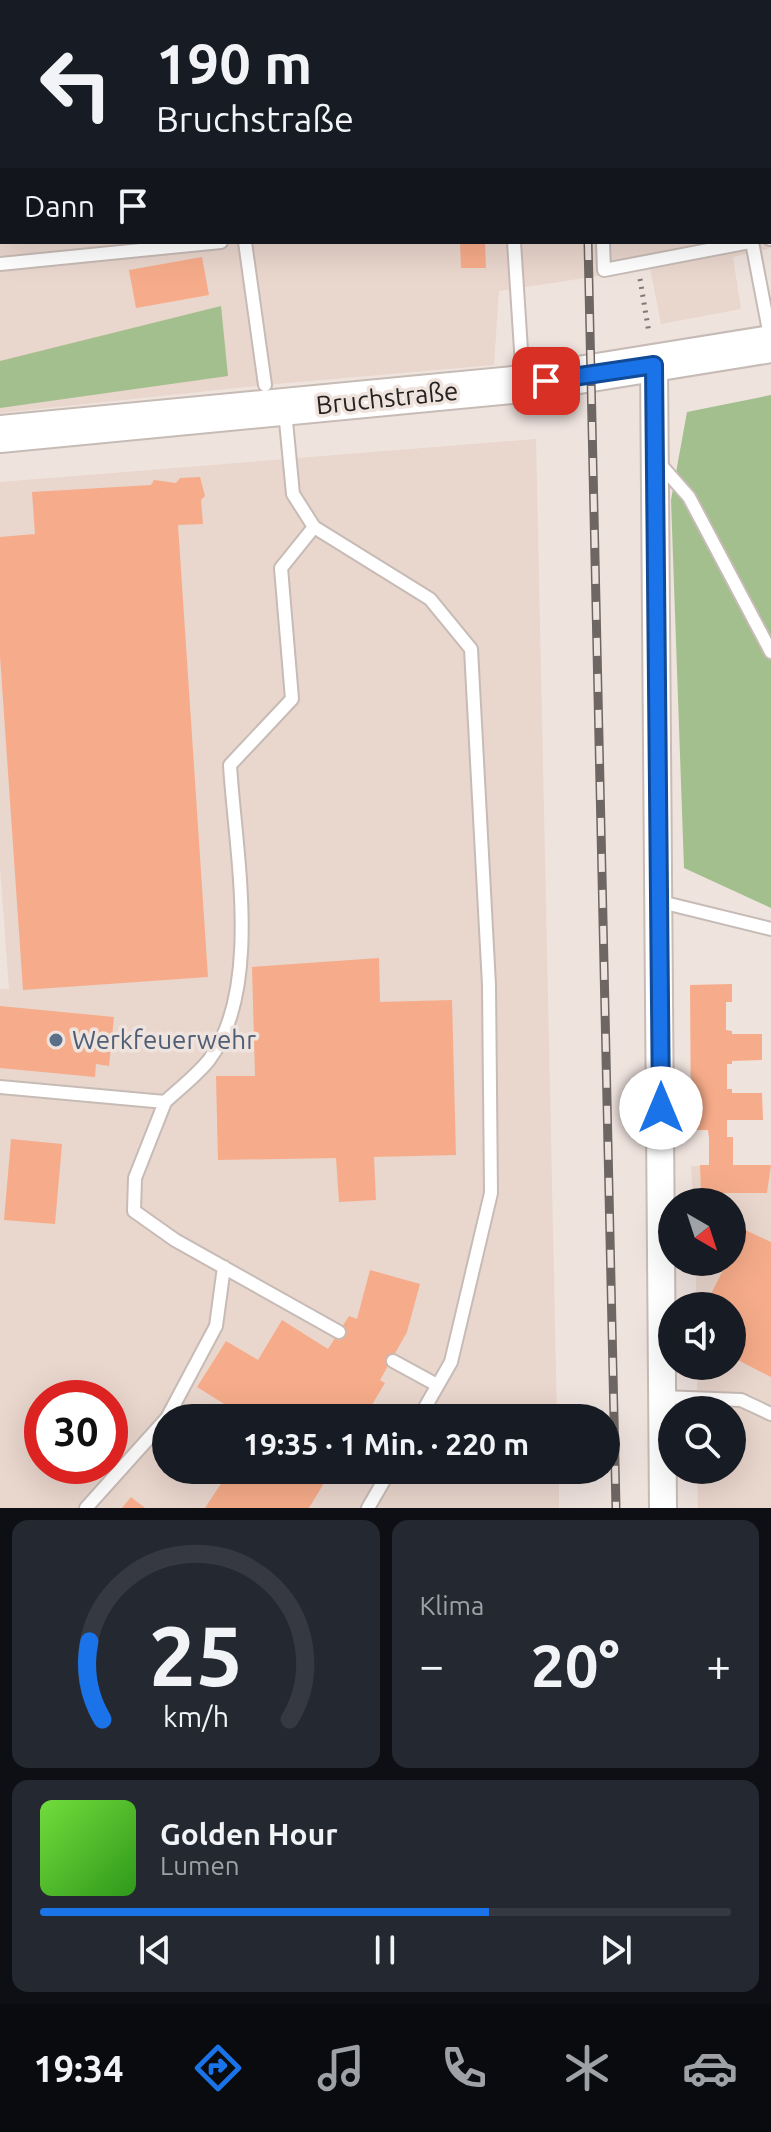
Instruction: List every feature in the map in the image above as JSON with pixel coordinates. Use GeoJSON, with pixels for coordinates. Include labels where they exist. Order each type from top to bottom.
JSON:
{"type":"FeatureCollection","features":[{"type":"Feature","properties":{"kind":"street","name":"Bruchstraße"},"geometry":{"type":"LineString","coordinates":[[0,434],[275,396],[523,384],[654,365],[771,342]]}},
{"type":"Feature","properties":{"kind":"street"},"geometry":{"type":"LineString","coordinates":[[654,365],[661,902],[662,1396]]}},
{"type":"Feature","properties":{"kind":"street"},"geometry":{"type":"LineString","coordinates":[[663,1484],[663,1508]]}},
{"type":"Feature","properties":{"kind":"lane"},"geometry":{"type":"LineString","coordinates":[[0,264],[201,244]]}},
{"type":"Feature","properties":{"kind":"lane"},"geometry":{"type":"LineString","coordinates":[[245,244],[293,494],[314,527],[430,599],[471,649],[489,985],[491,1193],[451,1362],[427,1404]]}},
{"type":"Feature","properties":{"kind":"lane"},"geometry":{"type":"LineString","coordinates":[[514,244],[523,384]]}},
{"type":"Feature","properties":{"kind":"lane"},"geometry":{"type":"LineString","coordinates":[[603,244],[604,270],[741,244]]}},
{"type":"Feature","properties":{"kind":"lane"},"geometry":{"type":"LineString","coordinates":[[751,244],[771,342]]}},
{"type":"Feature","properties":{"kind":"lane"},"geometry":{"type":"LineString","coordinates":[[657,460],[689,497],[771,652]]}},
{"type":"Feature","properties":{"kind":"lane"},"geometry":{"type":"LineString","coordinates":[[314,527],[281,568],[292,699],[230,765],[243,965],[228,1026],[209,1060],[165,1102],[135,1178],[134,1211],[224,1267],[339,1332]]}},
{"type":"Feature","properties":{"kind":"lane"},"geometry":{"type":"LineString","coordinates":[[661,902],[771,929]]}},
{"type":"Feature","properties":{"kind":"lane"},"geometry":{"type":"LineString","coordinates":[[0,1087],[165,1102]]}},
{"type":"Feature","properties":{"kind":"lane"},"geometry":{"type":"LineString","coordinates":[[174,1404],[216,1326],[224,1267]]}},
{"type":"Feature","properties":{"kind":"lane"},"geometry":{"type":"LineString","coordinates":[[393,1361],[437,1385]]}},
{"type":"Feature","properties":{"kind":"lane"},"geometry":{"type":"LineString","coordinates":[[746,1402],[771,1414]]}},
{"type":"Feature","properties":{"kind":"lane"},"geometry":{"type":"LineString","coordinates":[[86,1508],[152,1434]]}},
{"type":"Feature","properties":{"kind":"lane"},"geometry":{"type":"LineString","coordinates":[[368,1508],[382,1484]]}},
{"type":"Feature","properties":{"kind":"path"},"geometry":{"type":"LineString","coordinates":[[637,264],[654,365]]}},
{"type":"Feature","properties":{"kind":"shaded area"},"geometry":{"type":"Polygon","coordinates":[[[0,244],[771,244],[771,248],[733,257],[741,309],[661,324],[650,268],[499,291],[494,365],[0,413],[0,244]]]}},
{"type":"Feature","properties":{"kind":"shaded area"},"geometry":{"type":"Polygon","coordinates":[[[536,439],[557,1404],[152,1404],[152,1484],[559,1484],[559,1508],[0,1508],[0,989],[9,989],[0,867],[0,482],[536,439]]]}},
{"type":"Feature","properties":{"kind":"shaded area"},"geometry":{"type":"Polygon","coordinates":[[[771,1165],[771,1508],[698,1508],[697,1484],[746,1484],[746,1396],[697,1396],[697,1380],[746,1380],[746,1292],[696,1292],[696,1276],[746,1276],[746,1188],[692,1188],[691,1166],[771,1165]]]}},
{"type":"Feature","properties":{"kind":"green space"},"geometry":{"type":"Polygon","coordinates":[[[221,306],[228,376],[0,408],[0,361],[221,306]]]}},
{"type":"Feature","properties":{"kind":"green space"},"geometry":{"type":"Polygon","coordinates":[[[771,395],[771,908],[684,868],[671,500],[687,412],[771,395]]]}},
{"type":"Feature","properties":{"kind":"building"},"geometry":{"type":"Polygon","coordinates":[[[460,244],[485,244],[486,268],[461,268],[460,244]]]}},
{"type":"Feature","properties":{"kind":"building"},"geometry":{"type":"Polygon","coordinates":[[[202,257],[209,295],[136,308],[129,270],[202,257]]]}},
{"type":"Feature","properties":{"kind":"building"},"geometry":{"type":"Polygon","coordinates":[[[200,477],[205,496],[201,500],[203,524],[178,525],[208,977],[23,990],[0,656],[0,537],[35,534],[32,492],[151,485],[154,480],[176,483],[180,478],[200,477]]]}},
{"type":"Feature","properties":{"kind":"building"},"geometry":{"type":"Polygon","coordinates":[[[379,958],[380,1002],[452,1000],[456,1155],[374,1157],[376,1200],[339,1202],[336,1158],[218,1160],[216,1076],[255,1076],[252,967],[379,958]]]}},
{"type":"Feature","properties":{"kind":"building"},"geometry":{"type":"Polygon","coordinates":[[[732,984],[732,1002],[726,1002],[726,1030],[732,1031],[732,1034],[762,1034],[762,1060],[732,1061],[732,1064],[727,1064],[727,1089],[732,1089],[732,1093],[762,1093],[763,1120],[727,1120],[727,1137],[733,1137],[733,1165],[771,1165],[767,1193],[746,1193],[746,1188],[701,1188],[700,1165],[709,1165],[709,1138],[708,1130],[691,1130],[690,985],[732,984]]]}},
{"type":"Feature","properties":{"kind":"building","name":"Werkfeuerwehr"},"geometry":{"type":"Polygon","coordinates":[[[0,1006],[114,1017],[109,1066],[96,1064],[95,1077],[0,1068],[0,1006]]]}},
{"type":"Feature","properties":{"kind":"building"},"geometry":{"type":"Polygon","coordinates":[[[11,1139],[62,1144],[55,1224],[4,1220],[11,1139]]]}},
{"type":"Feature","properties":{"kind":"building"},"geometry":{"type":"Polygon","coordinates":[[[746,1230],[771,1242],[771,1377],[746,1364],[746,1292],[712,1292],[720,1276],[746,1276],[746,1230]]]}},
{"type":"Feature","properties":{"kind":"building"},"geometry":{"type":"Polygon","coordinates":[[[370,1270],[420,1284],[407,1332],[380,1380],[385,1383],[372,1404],[224,1404],[197,1387],[226,1341],[258,1360],[282,1320],[328,1349],[349,1316],[357,1319],[370,1270]]]}},
{"type":"Feature","properties":{"kind":"building"},"geometry":{"type":"Polygon","coordinates":[[[221,1484],[324,1484],[309,1508],[205,1508],[221,1484]]]}},
{"type":"Feature","properties":{"kind":"building"},"geometry":{"type":"Polygon","coordinates":[[[131,1497],[145,1508],[122,1508],[131,1497]]]}},
{"type":"Feature","properties":{"kind":"railway"},"geometry":{"type":"LineString","coordinates":[[588,244],[616,1508]]}},
{"type":"Feature","properties":{"kind":"place","name":"Werkfeuerwehr"},"geometry":{"type":"Point","coordinates":[56,1040]}},
{"type":"Feature","properties":{"kind":"route"},"geometry":{"type":"LineString","coordinates":[[546,381],[654,365],[661,1108]]}}]}
